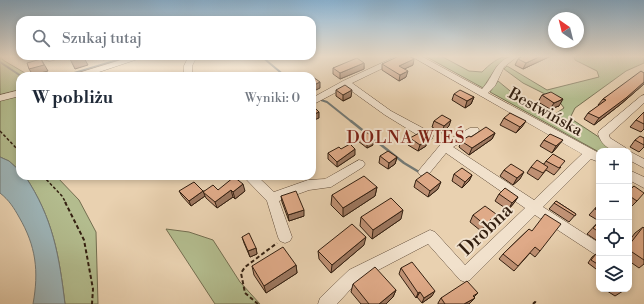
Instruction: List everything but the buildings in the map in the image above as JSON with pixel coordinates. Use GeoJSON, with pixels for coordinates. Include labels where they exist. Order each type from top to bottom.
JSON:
{"type":"FeatureCollection","features":[{"type":"Feature","properties":{"kind":"street"},"geometry":{"type":"LineString","coordinates":[[316,100],[374,70]]}},
{"type":"Feature","properties":{"kind":"street","name":"Bestwińska"},"geometry":{"type":"LineString","coordinates":[[440,70],[595,156]]}},
{"type":"Feature","properties":{"kind":"street"},"geometry":{"type":"LineString","coordinates":[[482,94],[490,86],[499,70]]}},
{"type":"Feature","properties":{"kind":"street"},"geometry":{"type":"LineString","coordinates":[[346,83],[388,113],[428,136]]}},
{"type":"Feature","properties":{"kind":"street"},"geometry":{"type":"LineString","coordinates":[[0,98],[16,93]]}},
{"type":"Feature","properties":{"kind":"street"},"geometry":{"type":"LineString","coordinates":[[617,148],[605,140],[603,134],[644,98]]}},
{"type":"Feature","properties":{"kind":"street"},"geometry":{"type":"LineString","coordinates":[[424,172],[445,148],[474,130]]}},
{"type":"Feature","properties":{"kind":"street"},"geometry":{"type":"LineString","coordinates":[[445,148],[596,249]]}},
{"type":"Feature","properties":{"kind":"street","name":"Drobna"},"geometry":{"type":"LineString","coordinates":[[326,304],[354,275],[430,236],[465,275],[534,208],[595,156]]}},
{"type":"Feature","properties":{"kind":"street"},"geometry":{"type":"LineString","coordinates":[[632,157],[644,164]]}},
{"type":"Feature","properties":{"kind":"street"},"geometry":{"type":"LineString","coordinates":[[272,198],[308,185],[327,184],[359,164]]}},
{"type":"Feature","properties":{"kind":"street"},"geometry":{"type":"LineString","coordinates":[[632,176],[644,183]]}},
{"type":"Feature","properties":{"kind":"street"},"geometry":{"type":"LineString","coordinates":[[253,180],[272,198],[285,237]]}},
{"type":"Feature","properties":{"kind":"path"},"geometry":{"type":"LineString","coordinates":[[0,131],[16,148]]}},
{"type":"Feature","properties":{"kind":"path"},"geometry":{"type":"LineString","coordinates":[[47,180],[62,196],[84,240],[93,289],[92,304]]}},
{"type":"Feature","properties":{"kind":"path"},"geometry":{"type":"LineString","coordinates":[[258,304],[245,293],[241,273],[245,267],[285,237]]}},
{"type":"Feature","properties":{"kind":"path"},"geometry":{"type":"LineString","coordinates":[[533,304],[535,302],[538,304]]}},
{"type":"Feature","properties":{"kind":"green space"},"geometry":{"type":"Polygon","coordinates":[[[0,70],[20,70],[23,72],[16,72],[16,167],[9,161],[0,157],[0,70]]]}},
{"type":"Feature","properties":{"kind":"green space"},"geometry":{"type":"Polygon","coordinates":[[[451,70],[482,72],[484,70],[494,70],[483,88],[451,70]]]}},
{"type":"Feature","properties":{"kind":"green space"},"geometry":{"type":"Polygon","coordinates":[[[506,70],[514,70],[547,90],[599,77],[595,70],[628,70],[575,108],[570,118],[615,148],[596,148],[596,150],[490,92],[498,81],[515,95],[555,114],[564,108],[559,101],[523,83],[506,70]]]}},
{"type":"Feature","properties":{"kind":"green space"},"geometry":{"type":"Polygon","coordinates":[[[28,180],[60,180],[79,200],[96,232],[98,304],[65,304],[60,269],[53,237],[35,192],[28,180]]]}},
{"type":"Feature","properties":{"kind":"green space"},"geometry":{"type":"Polygon","coordinates":[[[166,229],[189,232],[213,240],[240,282],[260,304],[215,304],[166,229]]]}},
{"type":"Feature","properties":{"kind":"water"},"geometry":{"type":"Polygon","coordinates":[[[0,157],[9,161],[16,167],[16,180],[28,180],[42,207],[57,253],[65,304],[33,304],[36,270],[35,259],[29,238],[13,207],[0,193],[0,157]]]}},
{"type":"Feature","properties":{"kind":"waterway"},"geometry":{"type":"LineString","coordinates":[[12,70],[16,73]]}},
{"type":"Feature","properties":{"kind":"waterway"},"geometry":{"type":"LineString","coordinates":[[77,72],[83,70]]}},
{"type":"Feature","properties":{"kind":"waterway"},"geometry":{"type":"LineString","coordinates":[[321,100],[327,102],[352,122]]}},
{"type":"Feature","properties":{"kind":"waterway"},"geometry":{"type":"LineString","coordinates":[[351,121],[366,133]]}},
{"type":"Feature","properties":{"kind":"waterway"},"geometry":{"type":"LineString","coordinates":[[371,137],[404,163],[419,172]]}},
{"type":"Feature","properties":{"kind":"district","name":"DOLNA WIEŚ"},"geometry":{"type":"Point","coordinates":[406,137]}}]}
